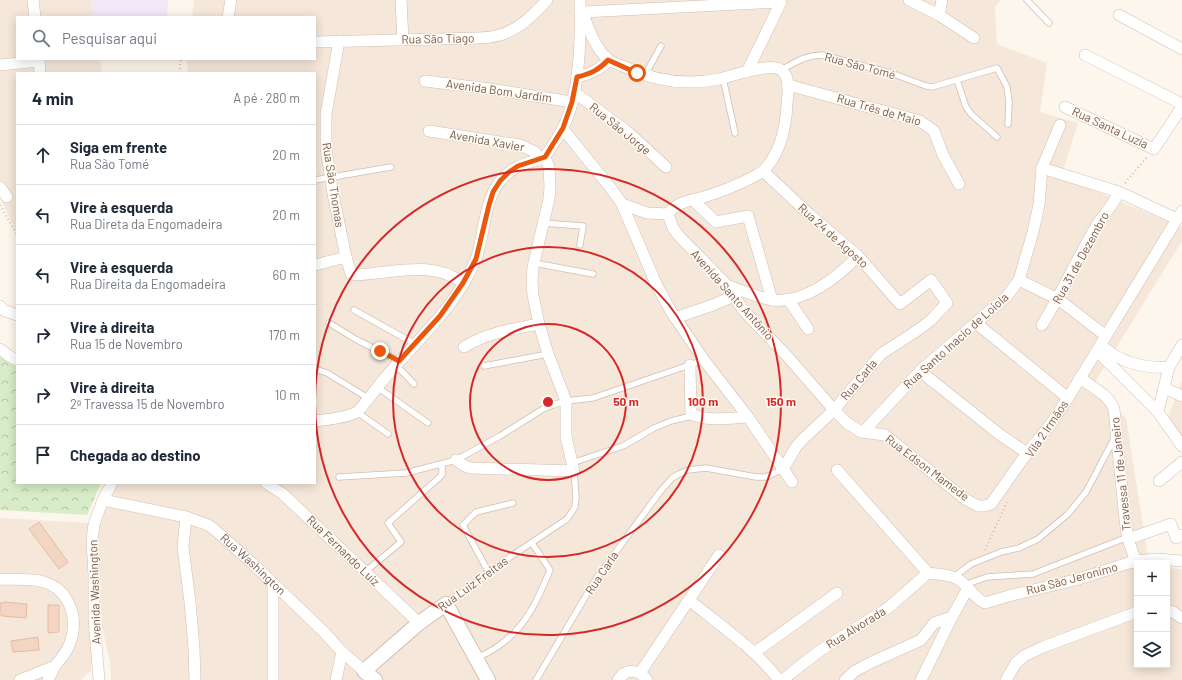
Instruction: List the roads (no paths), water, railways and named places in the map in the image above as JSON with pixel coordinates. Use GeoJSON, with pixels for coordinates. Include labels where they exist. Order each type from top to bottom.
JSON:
{"type":"FeatureCollection","features":[{"type":"Feature","properties":{"kind":"street"},"geometry":{"type":"LineString","coordinates":[[33,0],[35,16]]}},
{"type":"Feature","properties":{"kind":"street"},"geometry":{"type":"LineString","coordinates":[[228,16],[231,0]]}},
{"type":"Feature","properties":{"kind":"street"},"geometry":{"type":"LineString","coordinates":[[401,0],[403,40]]}},
{"type":"Feature","properties":{"kind":"street","name":"Rua São Tiago"},"geometry":{"type":"LineString","coordinates":[[316,42],[478,38],[499,36],[515,30],[528,20],[547,0]]}},
{"type":"Feature","properties":{"kind":"street"},"geometry":{"type":"LineString","coordinates":[[316,421],[336,418],[357,412],[397,363],[440,316],[463,283],[476,259],[493,192],[500,181],[509,172],[523,164],[542,158],[563,128],[573,97],[577,77],[582,13],[580,0]]}},
{"type":"Feature","properties":{"kind":"street"},"geometry":{"type":"LineString","coordinates":[[908,0],[939,15],[974,38]]}},
{"type":"Feature","properties":{"kind":"street"},"geometry":{"type":"LineString","coordinates":[[939,15],[942,0]]}},
{"type":"Feature","properties":{"kind":"street"},"geometry":{"type":"LineString","coordinates":[[582,13],[784,1]]}},
{"type":"Feature","properties":{"kind":"street"},"geometry":{"type":"LineString","coordinates":[[748,72],[784,1]]}},
{"type":"Feature","properties":{"kind":"street"},"geometry":{"type":"LineString","coordinates":[[577,77],[594,72],[602,67],[608,60],[592,37],[582,13]]}},
{"type":"Feature","properties":{"kind":"street"},"geometry":{"type":"LineString","coordinates":[[1120,15],[1182,49]]}},
{"type":"Feature","properties":{"kind":"street","name":"Rua São Thomas"},"geometry":{"type":"LineString","coordinates":[[338,41],[326,114],[326,148],[330,177],[346,257],[351,274],[356,275],[420,269],[434,270],[454,276],[463,283]]}},
{"type":"Feature","properties":{"kind":"street"},"geometry":{"type":"LineString","coordinates":[[1084,54],[1182,104]]}},
{"type":"Feature","properties":{"kind":"street"},"geometry":{"type":"LineString","coordinates":[[0,65],[39,60],[40,72]]}},
{"type":"Feature","properties":{"kind":"street","name":"Rua São Tomé"},"geometry":{"type":"LineString","coordinates":[[608,60],[645,75],[675,82],[695,83],[767,68],[781,70]]}},
{"type":"Feature","properties":{"kind":"street"},"geometry":{"type":"LineString","coordinates":[[622,204],[647,213],[668,214],[675,206],[737,186],[763,172],[773,157],[781,139],[786,122],[788,84],[787,75],[781,70]]}},
{"type":"Feature","properties":{"kind":"street","name":"Avenida Bom Jardim"},"geometry":{"type":"LineString","coordinates":[[425,81],[573,97]]}},
{"type":"Feature","properties":{"kind":"street","name":"Rua Três de Maio"},"geometry":{"type":"LineString","coordinates":[[788,84],[920,121],[934,132],[942,155],[959,184]]}},
{"type":"Feature","properties":{"kind":"street","name":"Rua São Jorge"},"geometry":{"type":"LineString","coordinates":[[573,97],[628,133],[666,167]]}},
{"type":"Feature","properties":{"kind":"street","name":"Rua Santa Luzía"},"geometry":{"type":"LineString","coordinates":[[1065,107],[1154,149],[1182,107]]}},
{"type":"Feature","properties":{"kind":"street","name":"Rua Santo Inacio de Loiola"},"geometry":{"type":"LineString","coordinates":[[863,432],[920,371],[1007,296],[1019,280],[1039,205],[1042,168],[1060,125]]}},
{"type":"Feature","properties":{"kind":"street"},"geometry":{"type":"LineString","coordinates":[[563,128],[622,204],[657,286],[675,318],[704,360],[748,417],[792,482]]}},
{"type":"Feature","properties":{"kind":"street","name":"Avenida Xavier"},"geometry":{"type":"LineString","coordinates":[[429,131],[520,145],[535,152],[542,158]]}},
{"type":"Feature","properties":{"kind":"street"},"geometry":{"type":"LineString","coordinates":[[456,460],[471,468],[573,467],[566,437],[566,401],[548,354],[535,309],[532,288],[534,263],[549,199],[550,187],[549,167],[542,158]]}},
{"type":"Feature","properties":{"kind":"street"},"geometry":{"type":"LineString","coordinates":[[1042,168],[1119,192],[1179,215]]}},
{"type":"Feature","properties":{"kind":"street","name":"Rua 24 de Agosto"},"geometry":{"type":"LineString","coordinates":[[763,172],[858,256],[900,304],[931,280],[947,303]]}},
{"type":"Feature","properties":{"kind":"street"},"geometry":{"type":"LineString","coordinates":[[0,187],[3,201]]}},
{"type":"Feature","properties":{"kind":"street","name":"Rua 31 de Dezembro"},"geometry":{"type":"LineString","coordinates":[[1042,325],[1058,299],[1095,228],[1119,192]]}},
{"type":"Feature","properties":{"kind":"street"},"geometry":{"type":"LineString","coordinates":[[693,200],[716,222],[748,216],[772,300]]}},
{"type":"Feature","properties":{"kind":"street","name":"Avenida Santo Antônio"},"geometry":{"type":"LineString","coordinates":[[668,214],[673,228],[679,236],[731,291],[743,310],[788,356],[834,410]]}},
{"type":"Feature","properties":{"kind":"street","name":"Vila 2 Irmãos"},"geometry":{"type":"LineString","coordinates":[[978,506],[991,504],[1050,425],[1068,398],[1179,215]]}},
{"type":"Feature","properties":{"kind":"street"},"geometry":{"type":"LineString","coordinates":[[675,318],[731,291],[772,300],[788,299],[814,290],[829,282],[858,256]]}},
{"type":"Feature","properties":{"kind":"street"},"geometry":{"type":"LineString","coordinates":[[316,265],[346,257]]}},
{"type":"Feature","properties":{"kind":"street"},"geometry":{"type":"LineString","coordinates":[[1019,280],[1058,299],[1110,353],[1139,365],[1156,368],[1169,367]]}},
{"type":"Feature","properties":{"kind":"street"},"geometry":{"type":"LineString","coordinates":[[788,299],[808,329]]}},
{"type":"Feature","properties":{"kind":"street","name":"Rua Carla"},"geometry":{"type":"LineString","coordinates":[[782,469],[802,440],[834,410],[881,354],[931,320],[947,303]]}},
{"type":"Feature","properties":{"kind":"street"},"geometry":{"type":"LineString","coordinates":[[0,306],[3,310],[16,315]]}},
{"type":"Feature","properties":{"kind":"street"},"geometry":{"type":"LineString","coordinates":[[976,323],[1068,398]]}},
{"type":"Feature","properties":{"kind":"street"},"geometry":{"type":"LineString","coordinates":[[464,348],[476,340],[488,335],[539,324]]}},
{"type":"Feature","properties":{"kind":"street"},"geometry":{"type":"LineString","coordinates":[[1101,344],[1158,412],[1182,446]]}},
{"type":"Feature","properties":{"kind":"street"},"geometry":{"type":"LineString","coordinates":[[1158,412],[1169,367],[1182,345]]}},
{"type":"Feature","properties":{"kind":"street"},"geometry":{"type":"LineString","coordinates":[[0,349],[16,360]]}},
{"type":"Feature","properties":{"kind":"street"},"geometry":{"type":"LineString","coordinates":[[690,365],[690,411],[693,416],[722,419],[748,417]]}},
{"type":"Feature","properties":{"kind":"street"},"geometry":{"type":"LineString","coordinates":[[920,371],[999,434],[1029,452]]}},
{"type":"Feature","properties":{"kind":"street","name":"Travessa 11 de Janeiro"},"geometry":{"type":"LineString","coordinates":[[1080,378],[1107,398],[1114,409],[1122,497],[1128,538],[1135,560]]}},
{"type":"Feature","properties":{"kind":"street"},"geometry":{"type":"LineString","coordinates":[[1164,388],[1182,396]]}},
{"type":"Feature","properties":{"kind":"street","name":"Rua Edson Mamede"},"geometry":{"type":"LineString","coordinates":[[834,410],[847,423],[863,432],[885,435],[946,485],[965,499],[978,506]]}},
{"type":"Feature","properties":{"kind":"street"},"geometry":{"type":"LineString","coordinates":[[1159,481],[1182,462]]}},
{"type":"Feature","properties":{"kind":"street"},"geometry":{"type":"LineString","coordinates":[[837,470],[928,573],[954,577],[969,585],[921,680]]}},
{"type":"Feature","properties":{"kind":"street","name":"Avenida Washington"},"geometry":{"type":"LineString","coordinates":[[99,680],[94,618],[92,540],[94,524],[103,500],[111,484]]}},
{"type":"Feature","properties":{"kind":"street","name":"Rua Fernando Luiz"},"geometry":{"type":"LineString","coordinates":[[268,484],[283,494],[418,623]]}},
{"type":"Feature","properties":{"kind":"street","name":"Rua Washington"},"geometry":{"type":"LineString","coordinates":[[103,500],[186,517],[208,525],[324,632],[342,652],[375,680]]}},
{"type":"Feature","properties":{"kind":"street"},"geometry":{"type":"LineString","coordinates":[[186,517],[183,547],[190,602],[195,680]]}},
{"type":"Feature","properties":{"kind":"street"},"geometry":{"type":"LineString","coordinates":[[1128,538],[1171,524],[1176,538],[1182,535]]}},
{"type":"Feature","properties":{"kind":"street"},"geometry":{"type":"LineString","coordinates":[[618,680],[627,672],[636,671],[643,676],[689,600],[719,556]]}},
{"type":"Feature","properties":{"kind":"street","name":"Rua São Jeronimo"},"geometry":{"type":"LineString","coordinates":[[1152,560],[1182,561]]}},
{"type":"Feature","properties":{"kind":"street","name":"Rua São Jeronimo"},"geometry":{"type":"LineString","coordinates":[[969,585],[983,603],[987,603],[1012,595],[1041,589],[1134,564]]}},
{"type":"Feature","properties":{"kind":"street","name":"Rua Alvorada"},"geometry":{"type":"LineString","coordinates":[[783,680],[821,650],[888,608],[928,573]]}},
{"type":"Feature","properties":{"kind":"street"},"geometry":{"type":"LineString","coordinates":[[0,579],[44,582],[62,593],[68,601],[74,621],[70,644],[64,655],[55,666],[48,680]]}},
{"type":"Feature","properties":{"kind":"street"},"geometry":{"type":"LineString","coordinates":[[273,584],[274,680]]}},
{"type":"Feature","properties":{"kind":"street"},"geometry":{"type":"LineString","coordinates":[[754,653],[837,593]]}},
{"type":"Feature","properties":{"kind":"street"},"geometry":{"type":"LineString","coordinates":[[689,600],[754,653],[779,680]]}},
{"type":"Feature","properties":{"kind":"street"},"geometry":{"type":"LineString","coordinates":[[446,604],[488,680]]}},
{"type":"Feature","properties":{"kind":"street","name":"Rua Luiz Freitas"},"geometry":{"type":"LineString","coordinates":[[364,671],[418,623],[446,604]]}},
{"type":"Feature","properties":{"kind":"street"},"geometry":{"type":"LineString","coordinates":[[1170,611],[1182,618]]}},
{"type":"Feature","properties":{"kind":"street"},"geometry":{"type":"LineString","coordinates":[[1006,680],[1016,663],[1024,656],[1043,647],[1134,613]]}},
{"type":"Feature","properties":{"kind":"street"},"geometry":{"type":"LineString","coordinates":[[846,680],[855,671],[921,640],[934,623],[952,617]]}},
{"type":"Feature","properties":{"kind":"street"},"geometry":{"type":"LineString","coordinates":[[336,680],[342,652]]}},
{"type":"Feature","properties":{"kind":"street"},"geometry":{"type":"LineString","coordinates":[[20,680],[55,666]]}},
{"type":"Feature","properties":{"kind":"lane"},"geometry":{"type":"LineString","coordinates":[[1027,0],[1049,23]]}},
{"type":"Feature","properties":{"kind":"lane"},"geometry":{"type":"LineString","coordinates":[[645,75],[661,46]]}},
{"type":"Feature","properties":{"kind":"lane","name":"Rua São Tomé"},"geometry":{"type":"LineString","coordinates":[[781,70],[812,55],[822,55],[891,72],[926,86],[940,85],[996,68],[1007,87],[1009,102],[1008,124]]}},
{"type":"Feature","properties":{"kind":"lane"},"geometry":{"type":"LineString","coordinates":[[723,78],[735,133]]}},
{"type":"Feature","properties":{"kind":"lane"},"geometry":{"type":"LineString","coordinates":[[958,80],[966,107],[971,114],[997,137]]}},
{"type":"Feature","properties":{"kind":"lane"},"geometry":{"type":"LineString","coordinates":[[316,180],[391,167]]}},
{"type":"Feature","properties":{"kind":"lane"},"geometry":{"type":"LineString","coordinates":[[543,223],[583,226],[580,245]]}},
{"type":"Feature","properties":{"kind":"lane"},"geometry":{"type":"LineString","coordinates":[[534,263],[593,274]]}},
{"type":"Feature","properties":{"kind":"lane"},"geometry":{"type":"LineString","coordinates":[[354,310],[415,344]]}},
{"type":"Feature","properties":{"kind":"lane"},"geometry":{"type":"LineString","coordinates":[[329,323],[397,363],[414,384]]}},
{"type":"Feature","properties":{"kind":"lane"},"geometry":{"type":"LineString","coordinates":[[484,366],[548,354]]}},
{"type":"Feature","properties":{"kind":"lane"},"geometry":{"type":"LineString","coordinates":[[339,476],[406,474],[456,460],[522,423],[542,409],[566,401],[593,398],[704,360]]}},
{"type":"Feature","properties":{"kind":"lane"},"geometry":{"type":"LineString","coordinates":[[316,369],[328,373],[368,398]]}},
{"type":"Feature","properties":{"kind":"lane"},"geometry":{"type":"LineString","coordinates":[[377,387],[428,423]]}},
{"type":"Feature","properties":{"kind":"lane"},"geometry":{"type":"LineString","coordinates":[[357,412],[388,434]]}},
{"type":"Feature","properties":{"kind":"lane"},"geometry":{"type":"LineString","coordinates":[[573,467],[623,446],[654,428],[671,421],[693,416]]}},
{"type":"Feature","properties":{"kind":"lane"},"geometry":{"type":"LineString","coordinates":[[954,577],[967,567],[980,561],[1029,544],[1038,539],[1068,514],[1086,492],[1117,433]]}},
{"type":"Feature","properties":{"kind":"lane"},"geometry":{"type":"LineString","coordinates":[[365,572],[401,542],[388,523],[442,475],[442,464]]}},
{"type":"Feature","properties":{"kind":"lane","name":"Rua Luiz Freitas"},"geometry":{"type":"LineString","coordinates":[[446,604],[567,519],[575,507],[576,497],[573,467]]}},
{"type":"Feature","properties":{"kind":"lane","name":"Rua Carla"},"geometry":{"type":"LineString","coordinates":[[536,680],[596,579],[659,493],[672,478],[688,470],[706,468],[756,477],[766,477],[782,469]]}},
{"type":"Feature","properties":{"kind":"lane"},"geometry":{"type":"LineString","coordinates":[[489,573],[463,525],[476,512],[513,503]]}},
{"type":"Feature","properties":{"kind":"lane"},"geometry":{"type":"LineString","coordinates":[[969,585],[987,577],[1033,574],[1128,538]]}},
{"type":"Feature","properties":{"kind":"lane"},"geometry":{"type":"LineString","coordinates":[[477,658],[502,644],[512,635],[539,599],[550,570],[532,543]]}}]}
